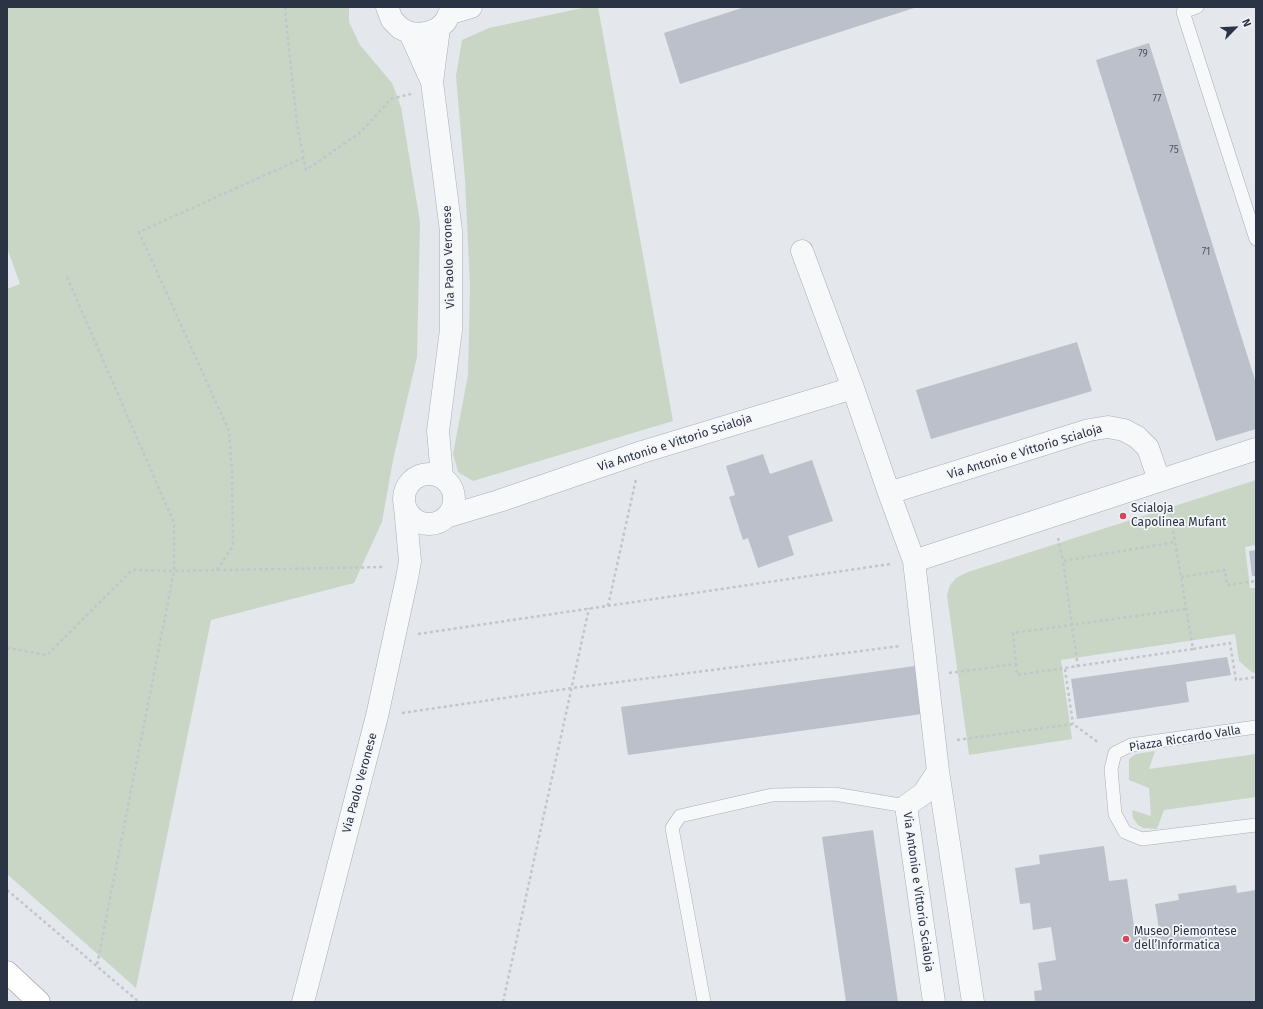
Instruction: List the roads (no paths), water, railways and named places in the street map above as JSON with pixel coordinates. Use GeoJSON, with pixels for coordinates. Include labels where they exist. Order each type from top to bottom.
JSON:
{"type":"FeatureCollection","features":[{"type":"Feature","properties":{"kind":"highway"},"geometry":{"type":"LineString","coordinates":[[7,972],[39,1002]]}},
{"type":"Feature","properties":{"kind":"street"},"geometry":{"type":"LineString","coordinates":[[387,7],[392,20],[400,28],[410,33],[420,34],[430,32],[447,16],[471,7]]}},
{"type":"Feature","properties":{"kind":"street","name":"Via Paolo Veronese"},"geometry":{"type":"LineString","coordinates":[[424,87],[447,16]]}},
{"type":"Feature","properties":{"kind":"street","name":"Via Paolo Veronese"},"geometry":{"type":"LineString","coordinates":[[410,33],[424,87],[451,231],[451,330],[438,431],[418,477]]}},
{"type":"Feature","properties":{"kind":"street"},"geometry":{"type":"LineString","coordinates":[[802,251],[853,388],[914,560],[938,771],[973,1002]]}},
{"type":"Feature","properties":{"kind":"street","name":"Via Antonio e Vittorio Scialoja"},"geometry":{"type":"LineString","coordinates":[[443,520],[642,452],[853,388]]}},
{"type":"Feature","properties":{"kind":"street","name":"Via Antonio e Vittorio Scialoja"},"geometry":{"type":"LineString","coordinates":[[889,493],[1089,430],[1108,427],[1124,430],[1137,437],[1148,448],[1159,480]]}},
{"type":"Feature","properties":{"kind":"street","name":"Via Paolo Veronese"},"geometry":{"type":"LineString","coordinates":[[438,431],[448,484]]}},
{"type":"Feature","properties":{"kind":"street"},"geometry":{"type":"LineString","coordinates":[[914,560],[1256,449]]}},
{"type":"Feature","properties":{"kind":"street"},"geometry":{"type":"LineString","coordinates":[[448,484],[453,508],[443,520],[422,524],[409,514],[405,507],[404,493],[408,486],[418,477],[426,474],[448,484],[499,502]]}},
{"type":"Feature","properties":{"kind":"street","name":"Via Paolo Veronese"},"geometry":{"type":"LineString","coordinates":[[303,1002],[377,716],[410,561],[405,507]]}},
{"type":"Feature","properties":{"kind":"street","name":"Via Paolo Veronese"},"geometry":{"type":"LineString","coordinates":[[410,561],[443,520]]}},
{"type":"Feature","properties":{"kind":"street","name":"Via Antonio e Vittorio Scialoja"},"geometry":{"type":"LineString","coordinates":[[934,1002],[906,806],[924,793],[938,771]]}},
{"type":"Feature","properties":{"kind":"lane"},"geometry":{"type":"LineString","coordinates":[[1197,7],[1183,12],[1256,239]]}},
{"type":"Feature","properties":{"kind":"lane","name":"Piazza Riccardo Valla"},"geometry":{"type":"LineString","coordinates":[[1256,727],[1131,745],[1115,753],[1111,769],[1114,814],[1125,832],[1142,839],[1256,825]]}},
{"type":"Feature","properties":{"kind":"lane"},"geometry":{"type":"LineString","coordinates":[[704,1002],[672,828],[680,816],[772,795],[834,794],[906,806]]}},
{"type":"Feature","properties":{"kind":"place","name":"Scialoja Capolinea Mufant"},"geometry":{"type":"Point","coordinates":[1123,516]}},
{"type":"Feature","properties":{"kind":"place","name":"Museo Piemontese dell’Informatica"},"geometry":{"type":"Point","coordinates":[1126,939]}}]}
